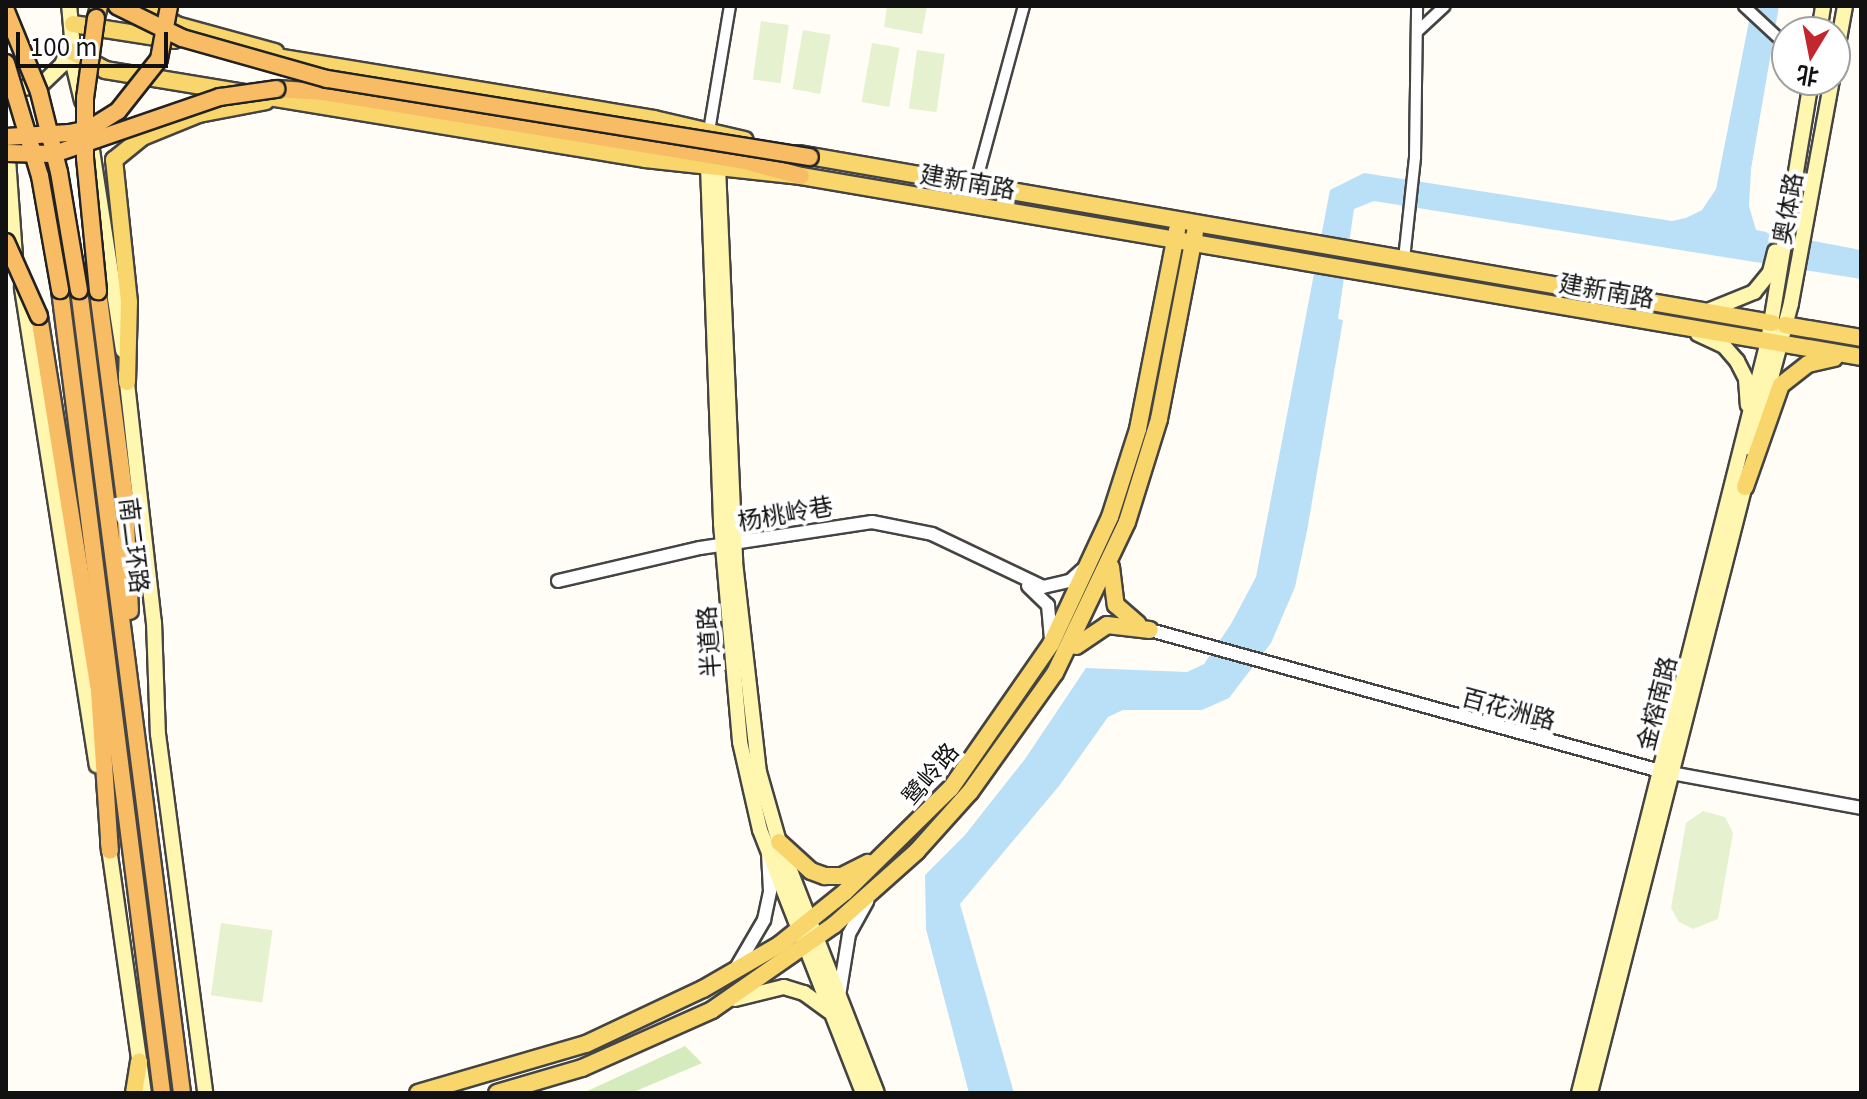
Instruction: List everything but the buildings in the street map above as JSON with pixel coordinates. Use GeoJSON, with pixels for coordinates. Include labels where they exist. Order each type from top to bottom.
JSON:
{"type":"FeatureCollection","features":[{"type":"Feature","properties":{"kind":"highway"},"geometry":{"type":"LineString","coordinates":[[99,6],[85,113],[98,291],[125,498],[136,732]]}},
{"type":"Feature","properties":{"kind":"highway"},"geometry":{"type":"LineString","coordinates":[[117,6],[182,38],[327,79],[810,157]]}},
{"type":"Feature","properties":{"kind":"highway"},"geometry":{"type":"LineString","coordinates":[[6,139],[89,129],[118,111],[159,59],[169,6]]}},
{"type":"Feature","properties":{"kind":"highway","name":"南二环路"},"geometry":{"type":"LineString","coordinates":[[6,11],[39,92],[59,172],[79,290],[182,1093]]}},
{"type":"Feature","properties":{"kind":"highway","name":"南二环路"},"geometry":{"type":"LineString","coordinates":[[6,63],[40,176],[60,290],[162,1093]]}},
{"type":"Feature","properties":{"kind":"highway"},"geometry":{"type":"LineString","coordinates":[[6,153],[54,154],[220,97],[298,90],[741,160],[801,176]]}},
{"type":"Feature","properties":{"kind":"highway"},"geometry":{"type":"LineString","coordinates":[[6,242],[39,316],[99,691],[110,851]]}},
{"type":"Feature","properties":{"kind":"highway"},"geometry":{"type":"LineString","coordinates":[[99,691],[120,762]]}},
{"type":"Feature","properties":{"kind":"main road"},"geometry":{"type":"LineString","coordinates":[[69,6],[73,24],[70,51],[102,196],[127,382],[154,622],[158,734],[205,1093]]}},
{"type":"Feature","properties":{"kind":"main road"},"geometry":{"type":"LineString","coordinates":[[146,6],[176,25],[315,64]]}},
{"type":"Feature","properties":{"kind":"main road","name":"建新南路"},"geometry":{"type":"LineString","coordinates":[[73,24],[709,131],[810,157],[1861,338]]}},
{"type":"Feature","properties":{"kind":"main road"},"geometry":{"type":"LineString","coordinates":[[6,91],[41,85],[70,51]]}},
{"type":"Feature","properties":{"kind":"main road","name":"建新南路"},"geometry":{"type":"LineString","coordinates":[[70,51],[105,70],[713,167],[801,176],[1857,357]]}},
{"type":"Feature","properties":{"kind":"main road","name":"奥体路"},"geometry":{"type":"LineString","coordinates":[[1779,324],[1794,178],[1808,96]]}},
{"type":"Feature","properties":{"kind":"main road","name":"奥体路"},"geometry":{"type":"LineString","coordinates":[[1774,342],[1829,96]]}},
{"type":"Feature","properties":{"kind":"main road"},"geometry":{"type":"LineString","coordinates":[[127,382],[129,302],[114,160],[142,137],[223,107],[269,101],[324,104]]}},
{"type":"Feature","properties":{"kind":"main road"},"geometry":{"type":"LineString","coordinates":[[6,139],[10,221],[62,523],[144,1093]]}},
{"type":"Feature","properties":{"kind":"main road","name":"半道路"},"geometry":{"type":"LineString","coordinates":[[713,167],[729,544],[749,710],[773,847],[863,1093]]}},
{"type":"Feature","properties":{"kind":"main road"},"geometry":{"type":"LineString","coordinates":[[1703,311],[1729,307],[1763,285],[1773,266],[1794,178]]}},
{"type":"Feature","properties":{"kind":"main road","name":"鹭岭路"},"geometry":{"type":"LineString","coordinates":[[418,1093],[586,1044],[733,972],[804,925],[894,848],[968,766],[1051,644],[1110,517],[1138,429],[1179,221]]}},
{"type":"Feature","properties":{"kind":"main road","name":"鹭岭路"},"geometry":{"type":"LineString","coordinates":[[497,1093],[582,1068],[712,1010],[810,942],[873,891],[970,792],[1055,673],[1112,560],[1157,427],[1196,224]]}},
{"type":"Feature","properties":{"kind":"main road"},"geometry":{"type":"LineString","coordinates":[[1655,322],[1707,336],[1730,352],[1746,379],[1749,419]]}},
{"type":"Feature","properties":{"kind":"main road","name":"金榕南路"},"geometry":{"type":"LineString","coordinates":[[1590,1093],[1749,419],[1774,342]]}},
{"type":"Feature","properties":{"kind":"main road","name":"金榕南路"},"geometry":{"type":"LineString","coordinates":[[1579,1093],[1745,487],[1774,342]]}},
{"type":"Feature","properties":{"kind":"main road"},"geometry":{"type":"LineString","coordinates":[[1745,487],[1781,385],[1808,364],[1857,357]]}},
{"type":"Feature","properties":{"kind":"main road"},"geometry":{"type":"LineString","coordinates":[[1112,560],[1116,605],[1150,630]]}},
{"type":"Feature","properties":{"kind":"main road"},"geometry":{"type":"LineString","coordinates":[[1055,673],[1081,639],[1099,627],[1150,630]]}},
{"type":"Feature","properties":{"kind":"main road"},"geometry":{"type":"LineString","coordinates":[[773,847],[811,871],[825,876],[850,873],[894,848]]}},
{"type":"Feature","properties":{"kind":"main road","name":"半道路"},"geometry":{"type":"LineString","coordinates":[[810,942],[839,996],[877,1093]]}},
{"type":"Feature","properties":{"kind":"main road"},"geometry":{"type":"LineString","coordinates":[[712,1010],[757,991],[784,987],[804,993],[831,1012]]}},
{"type":"Feature","properties":{"kind":"main road"},"geometry":{"type":"LineString","coordinates":[[134,1093],[139,1061]]}},
{"type":"Feature","properties":{"kind":"main road"},"geometry":{"type":"LineString","coordinates":[[200,1061],[218,1093]]}},
{"type":"Feature","properties":{"kind":"street"},"geometry":{"type":"LineString","coordinates":[[709,131],[730,6]]}},
{"type":"Feature","properties":{"kind":"street"},"geometry":{"type":"LineString","coordinates":[[975,186],[1024,6]]}},
{"type":"Feature","properties":{"kind":"street"},"geometry":{"type":"LineString","coordinates":[[1404,259],[1415,157],[1417,6]]}},
{"type":"Feature","properties":{"kind":"street"},"geometry":{"type":"LineString","coordinates":[[1419,30],[1445,6]]}},
{"type":"Feature","properties":{"kind":"street"},"geometry":{"type":"LineString","coordinates":[[1744,6],[1771,31]]}},
{"type":"Feature","properties":{"kind":"street"},"geometry":{"type":"LineString","coordinates":[[1013,575],[1043,587],[1070,581],[1081,572],[1110,517]]}},
{"type":"Feature","properties":{"kind":"street","name":"杨桃岭巷"},"geometry":{"type":"LineString","coordinates":[[558,581],[729,544],[849,523],[888,523],[932,534],[1013,575]]}},
{"type":"Feature","properties":{"kind":"street"},"geometry":{"type":"LineString","coordinates":[[1013,575],[1048,605],[1051,644]]}},
{"type":"Feature","properties":{"kind":"street","name":"百花洲路"},"geometry":{"type":"LineString","coordinates":[[1150,630],[1667,772],[1861,808]]}},
{"type":"Feature","properties":{"kind":"street"},"geometry":{"type":"LineString","coordinates":[[733,972],[764,920],[770,891],[773,847]]}},
{"type":"Feature","properties":{"kind":"street"},"geometry":{"type":"LineString","coordinates":[[839,996],[849,934],[873,891]]}},
{"type":"Feature","properties":{"kind":"green space"},"geometry":{"type":"Polygon","coordinates":[[[887,6],[927,6],[922,34],[884,27],[887,6]]]}},
{"type":"Feature","properties":{"kind":"green space"},"geometry":{"type":"Polygon","coordinates":[[[761,21],[789,25],[781,83],[753,79],[761,21]]]}},
{"type":"Feature","properties":{"kind":"green space"},"geometry":{"type":"Polygon","coordinates":[[[803,30],[831,35],[820,94],[793,89],[803,30]]]}},
{"type":"Feature","properties":{"kind":"green space"},"geometry":{"type":"Polygon","coordinates":[[[872,43],[900,48],[889,107],[862,102],[872,43]]]}},
{"type":"Feature","properties":{"kind":"green space"},"geometry":{"type":"Polygon","coordinates":[[[917,50],[945,54],[937,112],[909,108],[917,50]]]}},
{"type":"Feature","properties":{"kind":"green space"},"geometry":{"type":"Polygon","coordinates":[[[1703,811],[1725,817],[1733,833],[1718,919],[1693,929],[1679,922],[1671,908],[1686,823],[1703,811]]]}},
{"type":"Feature","properties":{"kind":"green space"},"geometry":{"type":"Polygon","coordinates":[[[221,923],[272,930],[262,1003],[211,995],[221,923]]]}},
{"type":"Feature","properties":{"kind":"green space"},"geometry":{"type":"Polygon","coordinates":[[[685,1046],[702,1063],[631,1093],[583,1093],[685,1046]]]}},
{"type":"Feature","properties":{"kind":"water"},"geometry":{"type":"Polygon","coordinates":[[[1752,6],[1779,6],[1777,16],[1771,16],[1771,53],[1751,169],[1749,206],[1756,230],[1861,250],[1861,279],[1374,201],[1354,209],[1338,319],[1343,320],[1307,531],[1295,587],[1271,643],[1229,698],[1202,710],[1123,710],[1108,717],[1059,786],[960,904],[1014,1093],[969,1093],[926,929],[925,875],[965,835],[1025,759],[1086,668],[1187,672],[1204,664],[1231,624],[1256,577],[1330,190],[1364,173],[1672,221],[1702,210],[1716,189],[1752,6]]]}}]}
